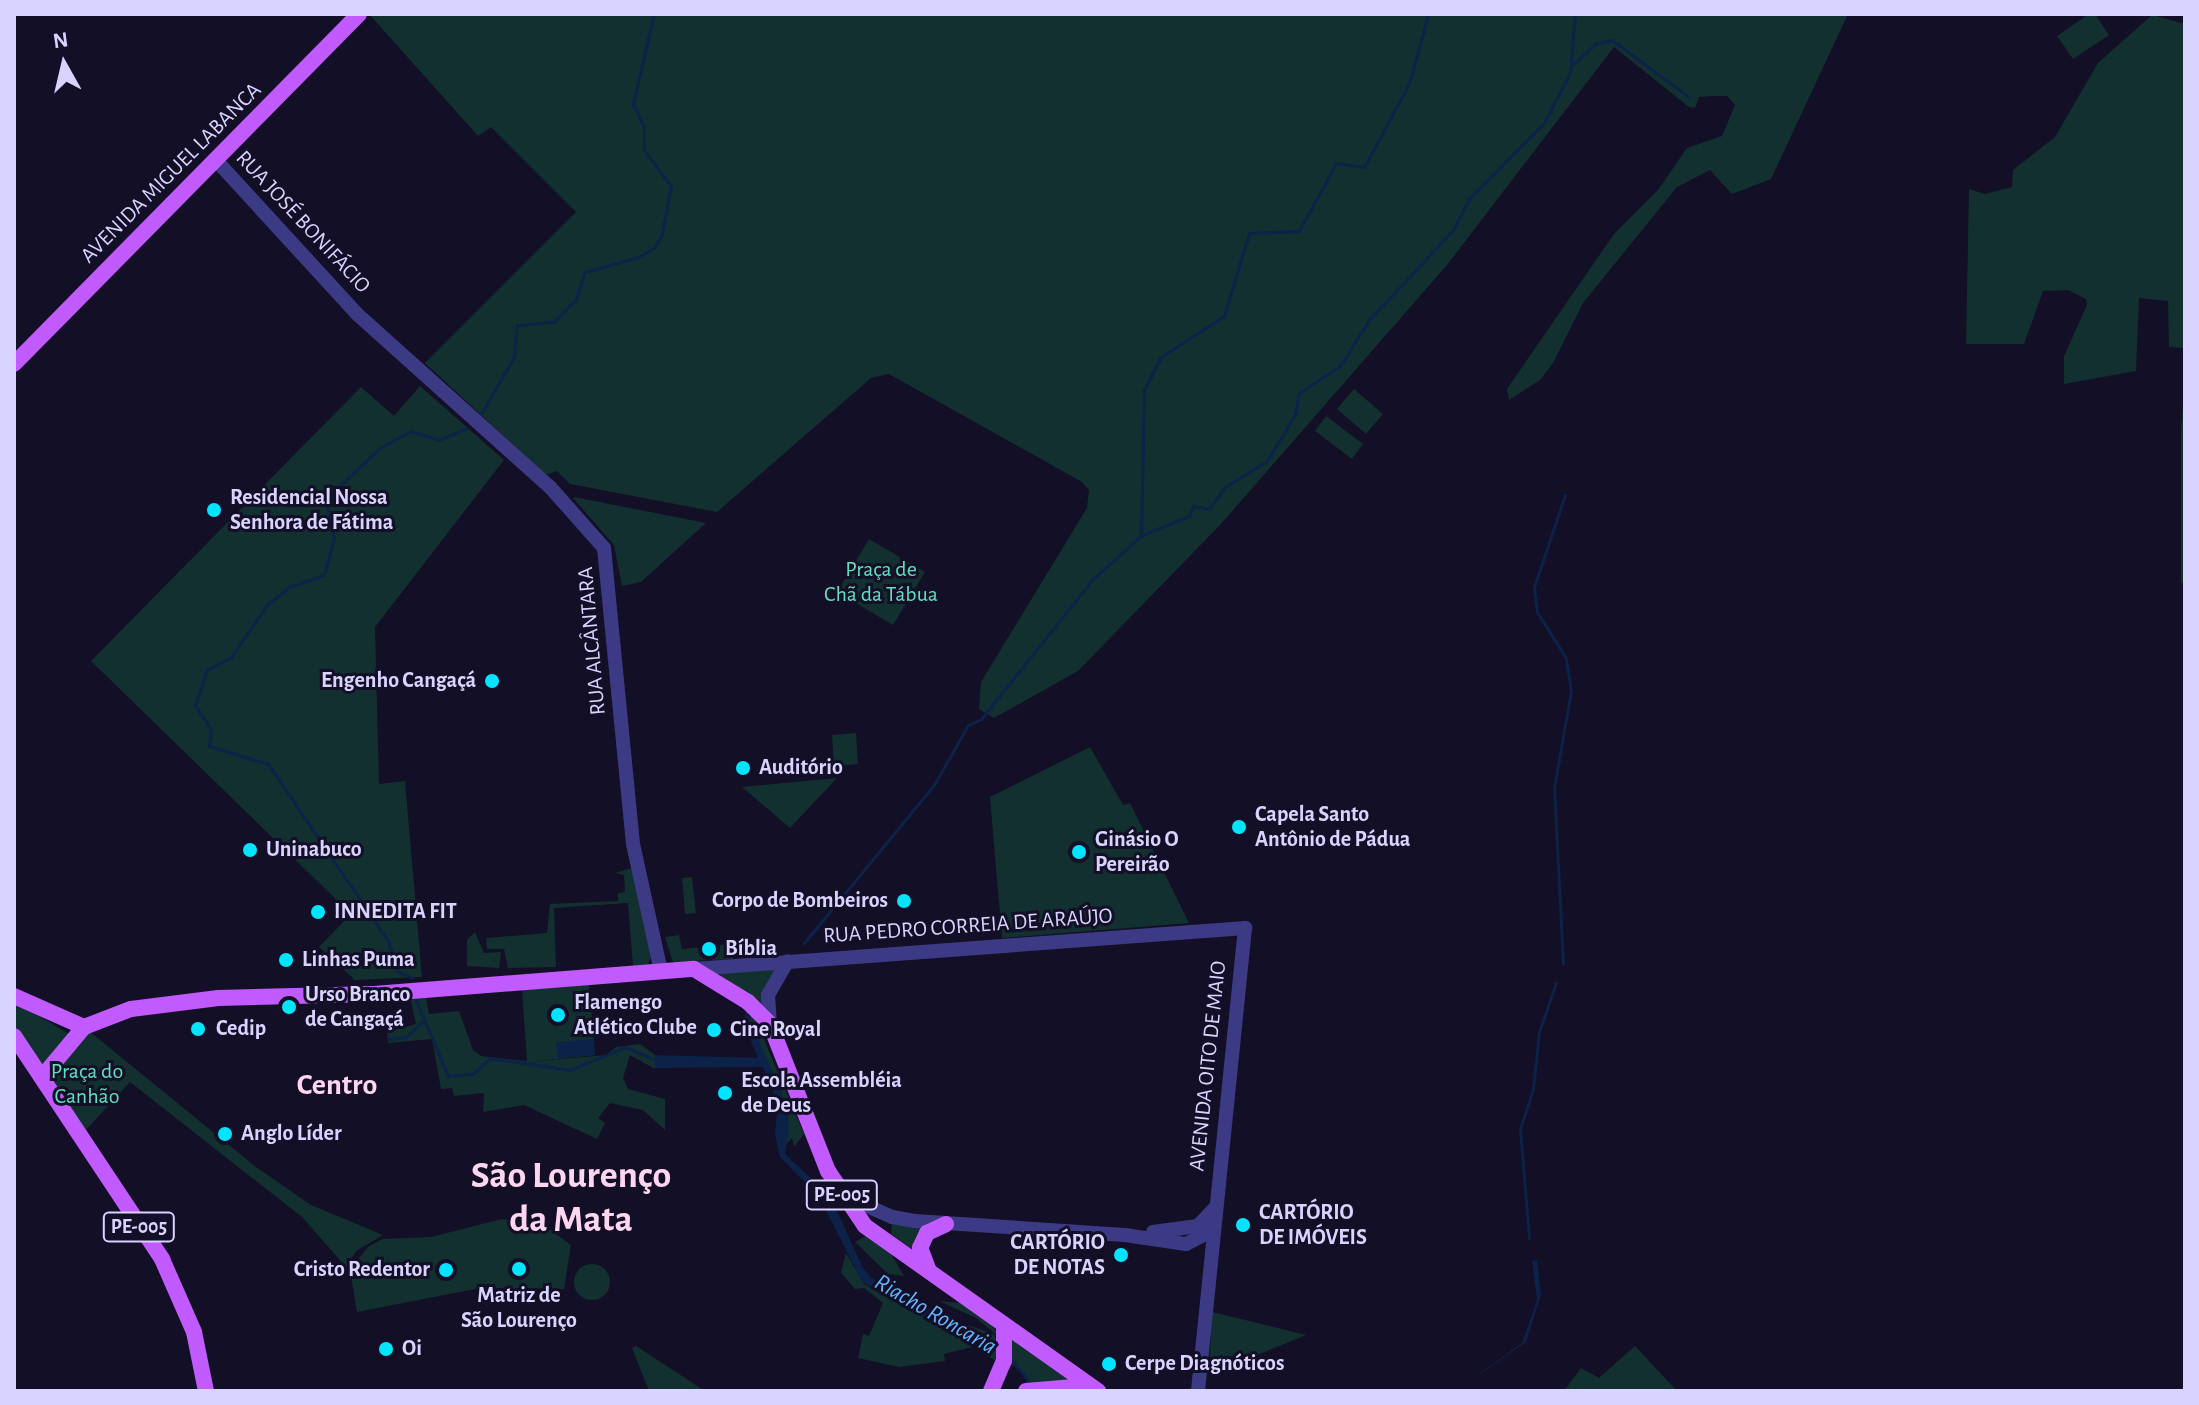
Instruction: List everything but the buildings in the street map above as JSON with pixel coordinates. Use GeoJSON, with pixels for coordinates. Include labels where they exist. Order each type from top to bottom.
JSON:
{"type":"FeatureCollection","features":[{"type":"Feature","properties":{"kind":"main road","name":"AVENIDA MIGUEL LABANCA"},"geometry":{"type":"LineString","coordinates":[[14,364],[359,14]]}},
{"type":"Feature","properties":{"kind":"main road"},"geometry":{"type":"LineString","coordinates":[[43,1076],[84,1027],[131,1009],[207,999],[374,994],[694,969]]}},
{"type":"Feature","properties":{"kind":"main road","name":"PE-005"},"geometry":{"type":"LineString","coordinates":[[694,969],[751,1005],[770,1024],[840,1192],[865,1226],[930,1273],[1005,1335],[1093,1389]]}},
{"type":"Feature","properties":{"kind":"main road"},"geometry":{"type":"LineString","coordinates":[[14,996],[84,1027]]}},
{"type":"Feature","properties":{"kind":"main road","name":"PE-005"},"geometry":{"type":"LineString","coordinates":[[14,1036],[162,1259],[194,1332],[206,1391]]}},
{"type":"Feature","properties":{"kind":"main road"},"geometry":{"type":"LineString","coordinates":[[930,1273],[920,1248],[927,1233],[946,1224]]}},
{"type":"Feature","properties":{"kind":"main road"},"geometry":{"type":"LineString","coordinates":[[991,1391],[1002,1367],[1005,1335]]}},
{"type":"Feature","properties":{"kind":"main road","name":"PE-005"},"geometry":{"type":"LineString","coordinates":[[1026,1391],[1093,1389]]}},
{"type":"Feature","properties":{"kind":"street","name":"RUA JOSÉ BONIFÁCIO"},"geometry":{"type":"LineString","coordinates":[[215,159],[357,314]]}},
{"type":"Feature","properties":{"kind":"street","name":"RUA ALCÂNTARA"},"geometry":{"type":"LineString","coordinates":[[357,314],[550,487],[604,548],[631,829],[661,971]]}},
{"type":"Feature","properties":{"kind":"street","name":"RUA PEDRO CORREIA DE ARAÚJO"},"geometry":{"type":"LineString","coordinates":[[694,969],[1245,928]]}},
{"type":"Feature","properties":{"kind":"street","name":"AVENIDA OITO DE MAIO"},"geometry":{"type":"LineString","coordinates":[[1198,1391],[1206,1311],[1208,1240],[1215,1208],[1245,928]]}},
{"type":"Feature","properties":{"kind":"street"},"geometry":{"type":"LineString","coordinates":[[770,1024],[768,995],[788,961]]}},
{"type":"Feature","properties":{"kind":"street"},"geometry":{"type":"LineString","coordinates":[[840,1192],[892,1217],[946,1224],[1125,1235],[1186,1244],[1208,1240]]}},
{"type":"Feature","properties":{"kind":"street"},"geometry":{"type":"LineString","coordinates":[[1125,1235],[1203,1223],[1215,1208]]}},
{"type":"Feature","properties":{"kind":"street"},"geometry":{"type":"LineString","coordinates":[[1186,1227],[1208,1240]]}},
{"type":"Feature","properties":{"kind":"street"},"geometry":{"type":"LineString","coordinates":[[1186,1244],[1201,1258],[1208,1280]]}},
{"type":"Feature","properties":{"kind":"green space"},"geometry":{"type":"Polygon","coordinates":[[[369,14],[1848,14],[1771,179],[1732,194],[1710,170],[1677,187],[1583,303],[1553,363],[1540,380],[1509,400],[1507,389],[1614,234],[1658,190],[1687,148],[1722,136],[1735,105],[1727,96],[1713,96],[1699,97],[1695,108],[1689,107],[1614,47],[1447,265],[1220,525],[1078,671],[994,718],[979,709],[981,682],[1087,508],[1089,490],[1082,482],[889,374],[871,378],[717,512],[570,484],[557,471],[546,475],[425,363],[576,212],[491,127],[478,136],[369,14]]]}},
{"type":"Feature","properties":{"kind":"green space"},"geometry":{"type":"Polygon","coordinates":[[[2089,14],[2095,14],[2109,35],[2073,59],[2057,36],[2089,14]]]}},
{"type":"Feature","properties":{"kind":"green space"},"geometry":{"type":"Polygon","coordinates":[[[2152,15],[2185,24],[2185,348],[2169,347],[2168,301],[2139,298],[2136,371],[2064,384],[2064,356],[2087,305],[2086,299],[2068,290],[2043,291],[2024,344],[1966,344],[1969,189],[1985,194],[2012,187],[2013,170],[2055,137],[2098,63],[2152,15]]]}},
{"type":"Feature","properties":{"kind":"green space"},"geometry":{"type":"Polygon","coordinates":[[[2185,383],[2185,584],[2181,583],[2181,429],[2185,383]]]}},
{"type":"Feature","properties":{"kind":"green space"},"geometry":{"type":"Polygon","coordinates":[[[420,386],[504,460],[375,627],[379,784],[405,781],[422,977],[355,980],[319,947],[351,914],[91,661],[361,387],[394,416],[420,386]]]}},
{"type":"Feature","properties":{"kind":"green space"},"geometry":{"type":"Polygon","coordinates":[[[1354,389],[1383,414],[1366,434],[1337,409],[1354,389]]]}},
{"type":"Feature","properties":{"kind":"green space"},"geometry":{"type":"Polygon","coordinates":[[[1326,416],[1363,444],[1352,459],[1315,431],[1326,416]]]}},
{"type":"Feature","properties":{"kind":"green space"},"geometry":{"type":"Polygon","coordinates":[[[573,498],[706,523],[641,582],[622,586],[614,545],[573,498]]]}},
{"type":"Feature","properties":{"kind":"green space","name":"Praça de Chã da Tábua"},"geometry":{"type":"Polygon","coordinates":[[[869,539],[925,572],[893,625],[837,592],[869,539]]]}},
{"type":"Feature","properties":{"kind":"green space"},"geometry":{"type":"Polygon","coordinates":[[[856,733],[858,764],[834,766],[832,735],[856,733]]]}},
{"type":"Feature","properties":{"kind":"green space"},"geometry":{"type":"Polygon","coordinates":[[[1090,747],[1123,805],[1130,803],[1189,923],[1002,938],[990,797],[1090,747]]]}},
{"type":"Feature","properties":{"kind":"green space"},"geometry":{"type":"Polygon","coordinates":[[[837,778],[790,828],[742,787],[763,785],[837,778]]]}},
{"type":"Feature","properties":{"kind":"green space"},"geometry":{"type":"Polygon","coordinates":[[[632,868],[653,952],[648,964],[633,966],[628,903],[554,908],[556,967],[508,968],[504,949],[487,949],[486,938],[547,933],[550,904],[618,901],[618,893],[625,892],[624,875],[615,873],[632,868]]]}},
{"type":"Feature","properties":{"kind":"green space"},"geometry":{"type":"Polygon","coordinates":[[[692,877],[696,913],[685,914],[682,878],[692,877]]]}},
{"type":"Feature","properties":{"kind":"green space"},"geometry":{"type":"Polygon","coordinates":[[[475,932],[484,953],[501,952],[499,968],[467,966],[467,940],[475,932]]]}},
{"type":"Feature","properties":{"kind":"green space"},"geometry":{"type":"Polygon","coordinates":[[[679,935],[682,949],[732,944],[733,959],[673,962],[665,937],[679,935]]]}},
{"type":"Feature","properties":{"kind":"green space"},"geometry":{"type":"Polygon","coordinates":[[[778,968],[764,1008],[717,973],[778,968]]]}},
{"type":"Feature","properties":{"kind":"green space"},"geometry":{"type":"Polygon","coordinates":[[[589,984],[595,1055],[529,1062],[606,1055],[616,1047],[640,1044],[655,1055],[655,1069],[630,1055],[623,1078],[628,1089],[665,1099],[665,1130],[643,1110],[610,1103],[598,1118],[605,1123],[597,1139],[524,1105],[483,1112],[484,1093],[454,1096],[452,1088],[441,1089],[432,1039],[388,1043],[387,1032],[416,1024],[410,997],[426,996],[429,1014],[459,1011],[473,1050],[481,1056],[527,1061],[522,990],[589,984]]]}},
{"type":"Feature","properties":{"kind":"green space","name":"Praça do Canhão"},"geometry":{"type":"Polygon","coordinates":[[[14,1001],[74,1037],[84,1027],[256,1167],[311,1205],[383,1235],[356,1251],[346,1267],[302,1217],[130,1082],[85,1131],[14,1027],[14,1001]]]}},
{"type":"Feature","properties":{"kind":"green space"},"geometry":{"type":"Polygon","coordinates":[[[752,1011],[804,1134],[794,1147],[792,1138],[783,1148],[788,1119],[781,1092],[748,1021],[752,1011]]]}},
{"type":"Feature","properties":{"kind":"green space"},"geometry":{"type":"Polygon","coordinates":[[[502,1219],[545,1226],[571,1245],[564,1289],[480,1288],[357,1312],[350,1269],[369,1246],[383,1239],[431,1237],[502,1219]]]}},
{"type":"Feature","properties":{"kind":"green space"},"geometry":{"type":"Polygon","coordinates":[[[892,1223],[924,1226],[913,1250],[891,1234],[892,1223]]]}},
{"type":"Feature","properties":{"kind":"green space"},"geometry":{"type":"Polygon","coordinates":[[[866,1236],[890,1252],[904,1276],[888,1274],[855,1242],[866,1236]]]}},
{"type":"Feature","properties":{"kind":"green space"},"geometry":{"type":"Polygon","coordinates":[[[846,1253],[864,1284],[939,1326],[961,1327],[971,1340],[997,1351],[998,1362],[972,1347],[944,1354],[945,1361],[899,1367],[858,1358],[863,1334],[869,1336],[883,1303],[864,1288],[855,1289],[841,1273],[846,1253]]]}},
{"type":"Feature","properties":{"kind":"green space"},"geometry":{"type":"Polygon","coordinates":[[[592,1264],[605,1269],[610,1282],[605,1295],[592,1300],[579,1295],[574,1282],[579,1269],[592,1264]]]}},
{"type":"Feature","properties":{"kind":"green space"},"geometry":{"type":"Polygon","coordinates":[[[939,1301],[961,1303],[989,1320],[999,1337],[976,1318],[939,1301]]]}},
{"type":"Feature","properties":{"kind":"green space"},"geometry":{"type":"Polygon","coordinates":[[[1212,1312],[1233,1317],[1306,1335],[1209,1375],[1212,1312]]]}},
{"type":"Feature","properties":{"kind":"green space"},"geometry":{"type":"Polygon","coordinates":[[[939,1315],[994,1334],[1000,1348],[960,1325],[939,1315]]]}},
{"type":"Feature","properties":{"kind":"green space"},"geometry":{"type":"Polygon","coordinates":[[[1012,1332],[1080,1382],[1026,1384],[1027,1377],[1009,1362],[1012,1332]]]}},
{"type":"Feature","properties":{"kind":"green space"},"geometry":{"type":"Polygon","coordinates":[[[636,1346],[701,1391],[649,1391],[632,1348],[636,1346]]]}},
{"type":"Feature","properties":{"kind":"green space"},"geometry":{"type":"Polygon","coordinates":[[[1635,1346],[1677,1391],[1564,1391],[1581,1368],[1599,1378],[1635,1346]]]}},
{"type":"Feature","properties":{"kind":"water"},"geometry":{"type":"Polygon","coordinates":[[[746,1011],[781,1092],[789,1128],[785,1154],[830,1196],[870,1277],[1000,1348],[997,1351],[969,1340],[961,1327],[950,1331],[939,1326],[862,1282],[819,1196],[780,1157],[775,1135],[778,1103],[763,1067],[655,1068],[655,1055],[758,1058],[744,1023],[746,1011]]]}},
{"type":"Feature","properties":{"kind":"water"},"geometry":{"type":"Polygon","coordinates":[[[594,1039],[595,1055],[558,1058],[556,1042],[594,1039]]]}},
{"type":"Feature","properties":{"kind":"water"},"geometry":{"type":"Polygon","coordinates":[[[1537,1260],[1541,1295],[1526,1342],[1456,1391],[1522,1343],[1537,1300],[1532,1261],[1537,1260]]]}},
{"type":"Feature","properties":{"kind":"waterway","name":"Riacho Roncaria"},"geometry":{"type":"LineString","coordinates":[[481,414],[514,357],[517,325],[554,322],[576,299],[585,272],[638,257],[655,247],[662,234],[671,186],[644,150],[644,127],[633,104],[654,14]]}},
{"type":"Feature","properties":{"kind":"waterway"},"geometry":{"type":"LineString","coordinates":[[1141,536],[1144,390],[1161,357],[1224,316],[1249,233],[1299,231],[1336,163],[1364,167],[1409,84],[1428,14]]}},
{"type":"Feature","properties":{"kind":"waterway"},"geometry":{"type":"LineString","coordinates":[[804,943],[934,785],[968,725],[981,719],[1092,580],[1142,535],[1189,516],[1193,506],[1209,509],[1225,487],[1267,461],[1295,415],[1299,393],[1340,366],[1369,320],[1453,230],[1469,199],[1544,123],[1570,73],[1575,14]]}},
{"type":"Feature","properties":{"kind":"waterway"},"geometry":{"type":"LineString","coordinates":[[1572,65],[1595,44],[1612,40],[1689,97]]}},
{"type":"Feature","properties":{"kind":"waterway","name":"Riacho Roncaria"},"geometry":{"type":"LineString","coordinates":[[412,978],[397,971],[388,941],[268,764],[209,746],[211,729],[195,705],[207,670],[231,657],[267,605],[289,587],[324,575],[334,538],[327,506],[334,491],[380,448],[411,431],[438,440],[467,428]]}},
{"type":"Feature","properties":{"kind":"waterway"},"geometry":{"type":"LineString","coordinates":[[1563,964],[1554,788],[1571,691],[1566,658],[1537,612],[1534,587],[1565,495]]}},
{"type":"Feature","properties":{"kind":"waterway"},"geometry":{"type":"LineString","coordinates":[[1529,1238],[1520,1129],[1533,1089],[1539,1032],[1556,983]]}},
{"type":"Feature","properties":{"kind":"waterway","name":"Riacho Roncaria"},"geometry":{"type":"LineString","coordinates":[[415,998],[448,1076],[473,1074],[490,1058],[570,1070],[625,1047],[655,1060]]}},
{"type":"Feature","properties":{"kind":"waterway"},"geometry":{"type":"LineString","coordinates":[[389,1039],[406,1037],[423,1021]]}},
{"type":"Feature","properties":{"kind":"waterway","name":"Riacho Roncaria"},"geometry":{"type":"LineString","coordinates":[[1012,1360],[1029,1382]]}},
{"type":"Feature","properties":{"kind":"place","name":"Residencial Nossa Senhora de Fátima"},"geometry":{"type":"Point","coordinates":[214,510]}},
{"type":"Feature","properties":{"kind":"place","name":"Engenho Cangaçá"},"geometry":{"type":"Point","coordinates":[492,681]}},
{"type":"Feature","properties":{"kind":"place","name":"Auditório"},"geometry":{"type":"Point","coordinates":[743,768]}},
{"type":"Feature","properties":{"kind":"place","name":"Capela Santo Antônio de Pádua"},"geometry":{"type":"Point","coordinates":[1239,827]}},
{"type":"Feature","properties":{"kind":"place","name":"Uninabuco"},"geometry":{"type":"Point","coordinates":[250,850]}},
{"type":"Feature","properties":{"kind":"place","name":"Ginásio O Pereirão"},"geometry":{"type":"Point","coordinates":[1079,852]}},
{"type":"Feature","properties":{"kind":"place","name":"Corpo de Bombeiros"},"geometry":{"type":"Point","coordinates":[904,901]}},
{"type":"Feature","properties":{"kind":"place","name":"INNEDITA FIT"},"geometry":{"type":"Point","coordinates":[318,912]}},
{"type":"Feature","properties":{"kind":"place","name":"Bíblia"},"geometry":{"type":"Point","coordinates":[709,949]}},
{"type":"Feature","properties":{"kind":"place","name":"Linhas Puma"},"geometry":{"type":"Point","coordinates":[286,960]}},
{"type":"Feature","properties":{"kind":"place","name":"Urso Branco de Cangaçá"},"geometry":{"type":"Point","coordinates":[289,1007]}},
{"type":"Feature","properties":{"kind":"place","name":"Flamengo Atlético Clube"},"geometry":{"type":"Point","coordinates":[558,1015]}},
{"type":"Feature","properties":{"kind":"place","name":"Cedip"},"geometry":{"type":"Point","coordinates":[198,1029]}},
{"type":"Feature","properties":{"kind":"place","name":"Cine Royal"},"geometry":{"type":"Point","coordinates":[714,1030]}},
{"type":"Feature","properties":{"kind":"place","name":"Escola Assembléia de Deus"},"geometry":{"type":"Point","coordinates":[725,1093]}},
{"type":"Feature","properties":{"kind":"place","name":"Anglo Líder"},"geometry":{"type":"Point","coordinates":[225,1134]}},
{"type":"Feature","properties":{"kind":"place","name":"CARTÓRIO DE IMÓVEIS"},"geometry":{"type":"Point","coordinates":[1243,1225]}},
{"type":"Feature","properties":{"kind":"place","name":"CARTÓRIO DE NOTAS"},"geometry":{"type":"Point","coordinates":[1121,1255]}},
{"type":"Feature","properties":{"kind":"place","name":"Matriz de São Lourenço"},"geometry":{"type":"Point","coordinates":[519,1269]}},
{"type":"Feature","properties":{"kind":"place","name":"Cristo Redentor"},"geometry":{"type":"Point","coordinates":[446,1270]}},
{"type":"Feature","properties":{"kind":"place","name":"Oi"},"geometry":{"type":"Point","coordinates":[386,1349]}},
{"type":"Feature","properties":{"kind":"place","name":"Cerpe Diagnóticos"},"geometry":{"type":"Point","coordinates":[1109,1364]}},
{"type":"Feature","properties":{"kind":"district","name":"Centro"},"geometry":{"type":"Point","coordinates":[337,1085]}},
{"type":"Feature","properties":{"kind":"district","name":"São Lourenço da Mata"},"geometry":{"type":"Point","coordinates":[571,1199]}}]}
